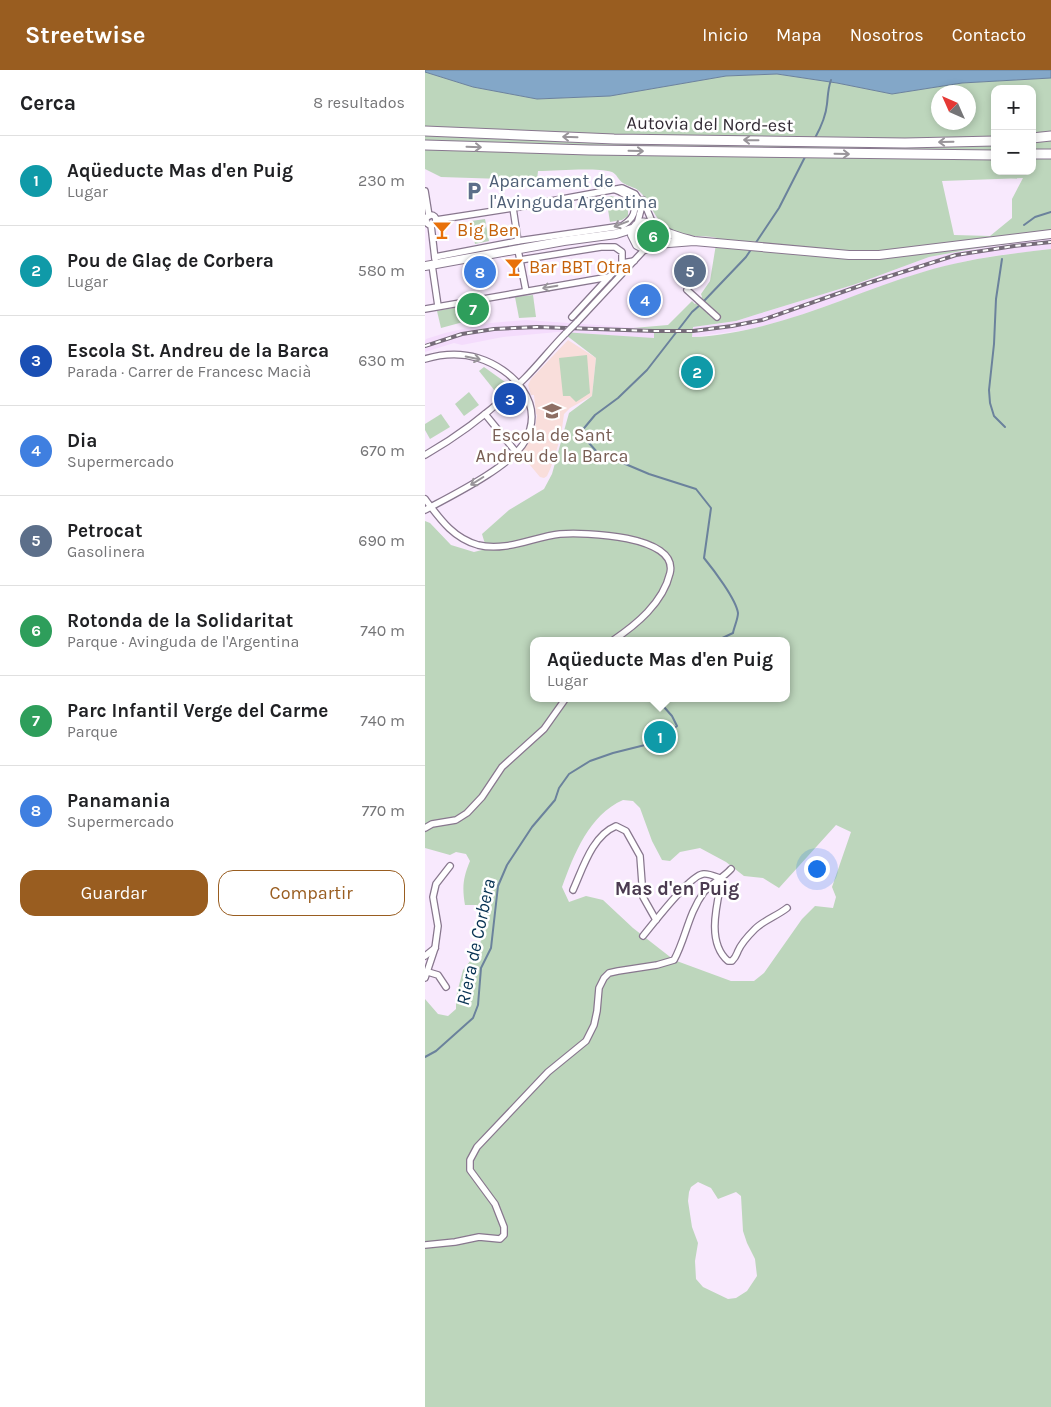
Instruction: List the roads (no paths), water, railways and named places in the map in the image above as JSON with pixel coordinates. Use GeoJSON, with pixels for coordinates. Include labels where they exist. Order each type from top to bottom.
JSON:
{"type":"FeatureCollection","features":[{"type":"Feature","properties":{"kind":"highway","name":"Autovia del Nord-est"},"geometry":{"type":"LineString","coordinates":[[425,131],[614,139],[822,142],[991,141]]}},
{"type":"Feature","properties":{"kind":"highway"},"geometry":{"type":"LineString","coordinates":[[1036,139],[1051,136]]}},
{"type":"Feature","properties":{"kind":"highway"},"geometry":{"type":"LineString","coordinates":[[1036,140],[1051,140]]}},
{"type":"Feature","properties":{"kind":"highway","name":"Autovia del Nord-est"},"geometry":{"type":"LineString","coordinates":[[425,145],[589,150],[991,155]]}},
{"type":"Feature","properties":{"kind":"highway"},"geometry":{"type":"LineString","coordinates":[[1036,154],[1051,154]]}},
{"type":"Feature","properties":{"kind":"main road"},"geometry":{"type":"LineString","coordinates":[[432,263],[616,234],[645,222],[673,235],[694,241]]}},
{"type":"Feature","properties":{"kind":"main road"},"geometry":{"type":"LineString","coordinates":[[655,226],[659,238],[656,244]]}},
{"type":"Feature","properties":{"kind":"main road"},"geometry":{"type":"LineString","coordinates":[[635,227],[632,235],[635,244]]}},
{"type":"Feature","properties":{"kind":"main road"},"geometry":{"type":"LineString","coordinates":[[616,234],[645,249],[656,244],[694,241],[849,255],[879,255],[1051,234]]}},
{"type":"Feature","properties":{"kind":"street"},"geometry":{"type":"LineString","coordinates":[[616,190],[618,186],[624,185],[637,191],[644,201],[655,226]]}},
{"type":"Feature","properties":{"kind":"street"},"geometry":{"type":"LineString","coordinates":[[427,224],[434,224],[436,220],[622,188],[631,191],[642,205],[635,227]]}},
{"type":"Feature","properties":{"kind":"street"},"geometry":{"type":"LineString","coordinates":[[425,190],[429,216],[426,219],[438,306]]}},
{"type":"Feature","properties":{"kind":"street"},"geometry":{"type":"LineString","coordinates":[[432,263],[519,241],[622,226],[630,219],[634,205],[629,196],[616,190]]}},
{"type":"Feature","properties":{"kind":"street"},"geometry":{"type":"LineString","coordinates":[[513,208],[519,241]]}},
{"type":"Feature","properties":{"kind":"street"},"geometry":{"type":"LineString","coordinates":[[429,216],[434,216],[436,220]]}},
{"type":"Feature","properties":{"kind":"street"},"geometry":{"type":"LineString","coordinates":[[635,244],[635,260]]}},
{"type":"Feature","properties":{"kind":"street"},"geometry":{"type":"LineString","coordinates":[[425,455],[460,433],[519,384],[566,333],[574,320],[621,263],[622,252],[615,247],[601,247],[520,260]]}},
{"type":"Feature","properties":{"kind":"street"},"geometry":{"type":"LineString","coordinates":[[574,320],[645,249]]}},
{"type":"Feature","properties":{"kind":"street"},"geometry":{"type":"LineString","coordinates":[[518,250],[526,291]]}},
{"type":"Feature","properties":{"kind":"street"},"geometry":{"type":"LineString","coordinates":[[621,263],[635,260]]}},
{"type":"Feature","properties":{"kind":"street"},"geometry":{"type":"LineString","coordinates":[[425,309],[609,277]]}},
{"type":"Feature","properties":{"kind":"street"},"geometry":{"type":"LineString","coordinates":[[687,290],[717,317]]}},
{"type":"Feature","properties":{"kind":"street"},"geometry":{"type":"LineString","coordinates":[[425,359],[457,354],[477,358],[496,365],[519,384],[529,398],[532,416],[531,428],[526,440],[516,452],[472,484],[428,508]]}},
{"type":"Feature","properties":{"kind":"street"},"geometry":{"type":"LineString","coordinates":[[485,414],[516,452]]}},
{"type":"Feature","properties":{"kind":"street"},"geometry":{"type":"LineString","coordinates":[[425,499],[428,508],[453,533],[466,541],[478,545],[498,547],[547,536],[578,533],[625,538],[646,543],[659,550],[671,566],[661,594],[639,620],[617,637]]}},
{"type":"Feature","properties":{"kind":"street"},"geometry":{"type":"LineString","coordinates":[[425,828],[432,824],[456,820],[467,813],[503,767],[544,729],[563,702]]}},
{"type":"Feature","properties":{"kind":"street"},"geometry":{"type":"LineString","coordinates":[[573,890],[592,850],[604,832],[615,826],[621,827],[630,837],[640,856],[643,897],[657,920]]}},
{"type":"Feature","properties":{"kind":"street"},"geometry":{"type":"LineString","coordinates":[[446,987],[438,975],[426,975],[435,948],[438,926],[433,897],[437,884],[450,866]]}},
{"type":"Feature","properties":{"kind":"street"},"geometry":{"type":"LineString","coordinates":[[425,1245],[479,1237],[500,1240],[504,1235],[503,1227],[495,1204],[470,1170],[470,1160],[477,1147],[548,1072],[586,1041],[594,1026],[599,988],[604,978],[609,973],[657,965],[673,960],[678,953],[687,923],[700,899],[713,884],[722,879],[731,869]]}},
{"type":"Feature","properties":{"kind":"street"},"geometry":{"type":"LineString","coordinates":[[643,936],[696,876],[709,874],[722,879]]}},
{"type":"Feature","properties":{"kind":"street"},"geometry":{"type":"LineString","coordinates":[[722,879],[716,917],[715,940],[722,956],[727,961],[732,961],[737,957],[738,951],[753,930],[787,908]]}},
{"type":"Feature","properties":{"kind":"street"},"geometry":{"type":"LineString","coordinates":[[425,956],[435,948]]}},
{"type":"Feature","properties":{"kind":"water"},"geometry":{"type":"Polygon","coordinates":[[[425,70],[1051,70],[1051,78],[931,85],[931,88],[892,94],[777,74],[726,76],[610,96],[537,99],[473,87],[425,72],[425,70]]]}},
{"type":"Feature","properties":{"kind":"waterway","name":"Riera de Corbera"},"geometry":{"type":"LineString","coordinates":[[815,138],[826,112],[831,80]]}},
{"type":"Feature","properties":{"kind":"waterway","name":"Riera de Corbera"},"geometry":{"type":"LineString","coordinates":[[755,244],[779,208],[806,155]]}},
{"type":"Feature","properties":{"kind":"waterway"},"geometry":{"type":"LineString","coordinates":[[1024,225],[1035,217],[1051,212]]}},
{"type":"Feature","properties":{"kind":"waterway","name":"Riera de Corbera"},"geometry":{"type":"LineString","coordinates":[[703,302],[746,257],[752,248]]}},
{"type":"Feature","properties":{"kind":"waterway"},"geometry":{"type":"LineString","coordinates":[[1002,259],[996,299],[989,390],[994,416],[1005,427]]}},
{"type":"Feature","properties":{"kind":"waterway","name":"Riera de Corbera"},"geometry":{"type":"LineString","coordinates":[[700,305],[692,312],[647,370],[618,398],[595,415],[580,433],[597,452],[649,474],[696,489],[711,508],[704,558],[729,592],[738,613],[733,633],[724,637]]}},
{"type":"Feature","properties":{"kind":"waterway","name":"Riera de Corbera"},"geometry":{"type":"LineString","coordinates":[[425,1057],[436,1051],[473,1018],[478,1005],[481,968],[491,948],[498,886],[507,865],[532,827],[555,800],[559,788],[569,774],[590,761],[657,742],[677,726],[672,716],[660,702]]}},
{"type":"Feature","properties":{"kind":"railway"},"geometry":{"type":"LineString","coordinates":[[425,346],[462,334],[494,329],[537,327],[693,331],[732,326],[762,320],[956,255],[1051,242]]}},
{"type":"Feature","properties":{"kind":"place","name":"Aparcament de l'Avinguda Argentina"},"geometry":{"type":"Point","coordinates":[474,191]}},
{"type":"Feature","properties":{"kind":"place","name":"Big Ben"},"geometry":{"type":"Point","coordinates":[442,230]}},
{"type":"Feature","properties":{"kind":"place","name":"Rotonda de la Solidaritat"},"geometry":{"type":"Point","coordinates":[653,236]}},
{"type":"Feature","properties":{"kind":"place","name":"Bar BBT Otra"},"geometry":{"type":"Point","coordinates":[514,267]}},
{"type":"Feature","properties":{"kind":"place","name":"Petrocat"},"geometry":{"type":"Point","coordinates":[690,271]}},
{"type":"Feature","properties":{"kind":"place","name":"Panamania"},"geometry":{"type":"Point","coordinates":[480,272]}},
{"type":"Feature","properties":{"kind":"place","name":"Dia"},"geometry":{"type":"Point","coordinates":[645,300]}},
{"type":"Feature","properties":{"kind":"place","name":"Parc Infantil Verge del Carme"},"geometry":{"type":"Point","coordinates":[473,309]}},
{"type":"Feature","properties":{"kind":"place","name":"Pou de Glaç de Corbera"},"geometry":{"type":"Point","coordinates":[697,372]}},
{"type":"Feature","properties":{"kind":"place","name":"Escola St. Andreu de la Barca"},"geometry":{"type":"Point","coordinates":[510,399]}},
{"type":"Feature","properties":{"kind":"place","name":"Escola de Sant Andreu de la Barca"},"geometry":{"type":"Point","coordinates":[552,411]}},
{"type":"Feature","properties":{"kind":"place","name":"Aqüeducte Mas d'en Puig"},"geometry":{"type":"Point","coordinates":[660,737]}},
{"type":"Feature","properties":{"kind":"district","name":"Mas d'en Puig"},"geometry":{"type":"Point","coordinates":[677,888]}}]}
